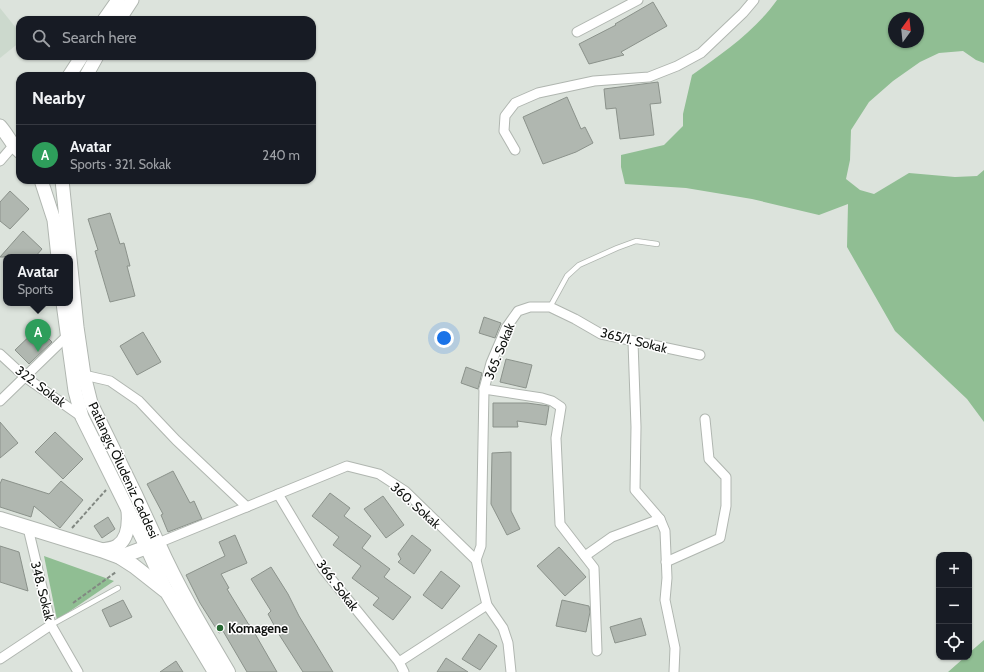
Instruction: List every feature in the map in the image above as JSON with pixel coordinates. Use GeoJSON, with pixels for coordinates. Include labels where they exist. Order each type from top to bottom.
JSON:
{"type":"FeatureCollection","features":[{"type":"Feature","properties":{"kind":"main road"},"geometry":{"type":"LineString","coordinates":[[107,16],[118,0]]}},
{"type":"Feature","properties":{"kind":"main road"},"geometry":{"type":"LineString","coordinates":[[122,16],[132,0]]}},
{"type":"Feature","properties":{"kind":"main road"},"geometry":{"type":"LineString","coordinates":[[72,72],[79,60]]}},
{"type":"Feature","properties":{"kind":"main road"},"geometry":{"type":"LineString","coordinates":[[88,72],[95,60]]}},
{"type":"Feature","properties":{"kind":"main road"},"geometry":{"type":"LineString","coordinates":[[3,129],[16,143]]}},
{"type":"Feature","properties":{"kind":"main road"},"geometry":{"type":"LineString","coordinates":[[42,184],[54,220],[58,254]]}},
{"type":"Feature","properties":{"kind":"main road","name":"Patlangıç Öludeniz Caddesi"},"geometry":{"type":"LineString","coordinates":[[62,184],[70,254]]}},
{"type":"Feature","properties":{"kind":"main road","name":"Patlangıç Öludeniz Caddesi"},"geometry":{"type":"LineString","coordinates":[[73,288],[84,375],[91,404],[135,493],[167,592],[215,672]]}},
{"type":"Feature","properties":{"kind":"main road","name":"Patlangıç Öludeniz Caddesi"},"geometry":{"type":"LineString","coordinates":[[63,306],[75,391],[82,417],[128,509],[173,575],[191,610],[228,672]]}},
{"type":"Feature","properties":{"kind":"main road"},"geometry":{"type":"LineString","coordinates":[[101,550],[116,547],[124,537],[128,528],[128,509]]}},
{"type":"Feature","properties":{"kind":"main road"},"geometry":{"type":"LineString","coordinates":[[0,519],[120,557],[145,573],[167,592]]}},
{"type":"Feature","properties":{"kind":"main road"},"geometry":{"type":"LineString","coordinates":[[120,557],[153,546]]}},
{"type":"Feature","properties":{"kind":"street"},"geometry":{"type":"LineString","coordinates":[[577,32],[638,0]]}},
{"type":"Feature","properties":{"kind":"street"},"geometry":{"type":"LineString","coordinates":[[515,150],[504,131],[505,116],[515,103],[538,93],[594,80],[649,76],[677,66],[700,53],[743,13],[754,0]]}},
{"type":"Feature","properties":{"kind":"street"},"geometry":{"type":"LineString","coordinates":[[0,161],[16,147]]}},
{"type":"Feature","properties":{"kind":"street","name":"365. Sokak"},"geometry":{"type":"LineString","coordinates":[[476,560],[481,546],[484,389],[491,363],[506,328],[518,311],[530,307],[550,307]]}},
{"type":"Feature","properties":{"kind":"street","name":"365/1. Sokak"},"geometry":{"type":"LineString","coordinates":[[550,307],[601,334],[700,355]]}},
{"type":"Feature","properties":{"kind":"street"},"geometry":{"type":"LineString","coordinates":[[0,401],[67,336]]}},
{"type":"Feature","properties":{"kind":"street"},"geometry":{"type":"LineString","coordinates":[[633,342],[636,427],[635,490],[660,519],[664,531],[667,578],[665,600],[675,648],[674,672]]}},
{"type":"Feature","properties":{"kind":"street","name":"322. Sokak"},"geometry":{"type":"LineString","coordinates":[[0,354],[26,377],[82,417]]}},
{"type":"Feature","properties":{"kind":"street"},"geometry":{"type":"LineString","coordinates":[[84,375],[110,381],[139,401],[176,440],[247,507]]}},
{"type":"Feature","properties":{"kind":"street"},"geometry":{"type":"LineString","coordinates":[[484,389],[542,398],[552,401],[561,407],[556,438],[560,524],[594,568],[596,651]]}},
{"type":"Feature","properties":{"kind":"street"},"geometry":{"type":"LineString","coordinates":[[666,562],[720,538],[726,506],[726,477],[709,459],[705,419]]}},
{"type":"Feature","properties":{"kind":"street","name":"360. Sokak"},"geometry":{"type":"LineString","coordinates":[[153,546],[347,466],[379,474],[405,491],[476,560]]}},
{"type":"Feature","properties":{"kind":"street","name":"366. Sokak"},"geometry":{"type":"LineString","coordinates":[[278,494],[324,569],[399,662],[404,672]]}},
{"type":"Feature","properties":{"kind":"street"},"geometry":{"type":"LineString","coordinates":[[585,556],[612,537],[660,519]]}},
{"type":"Feature","properties":{"kind":"street","name":"348. Sokak"},"geometry":{"type":"LineString","coordinates":[[28,528],[51,625],[78,672]]}},
{"type":"Feature","properties":{"kind":"street"},"geometry":{"type":"LineString","coordinates":[[476,560],[487,606],[503,628],[508,643],[511,672]]}},
{"type":"Feature","properties":{"kind":"street"},"geometry":{"type":"LineString","coordinates":[[399,662],[487,606]]}},
{"type":"Feature","properties":{"kind":"street"},"geometry":{"type":"LineString","coordinates":[[0,659],[51,625]]}},
{"type":"Feature","properties":{"kind":"lane"},"geometry":{"type":"LineString","coordinates":[[550,307],[567,276],[579,265],[636,241],[657,244]]}},
{"type":"Feature","properties":{"kind":"lane"},"geometry":{"type":"LineString","coordinates":[[51,625],[118,588]]}},
{"type":"Feature","properties":{"kind":"path"},"geometry":{"type":"LineString","coordinates":[[63,538],[114,481]]}},
{"type":"Feature","properties":{"kind":"path"},"geometry":{"type":"LineString","coordinates":[[67,607],[116,572]]}},
{"type":"Feature","properties":{"kind":"shaded area"},"geometry":{"type":"Polygon","coordinates":[[[0,8],[16,28],[16,45],[0,58],[0,8]]]}},
{"type":"Feature","properties":{"kind":"green space"},"geometry":{"type":"Polygon","coordinates":[[[777,0],[984,0],[984,63],[976,60],[963,51],[939,53],[920,62],[893,81],[869,102],[851,130],[850,160],[846,179],[860,190],[874,194],[909,173],[955,177],[977,176],[984,170],[984,422],[967,399],[895,331],[847,247],[848,204],[819,215],[752,199],[686,188],[625,184],[621,167],[621,155],[664,145],[683,126],[683,114],[692,75],[738,41],[759,22],[777,0]]]}},
{"type":"Feature","properties":{"kind":"green space"},"geometry":{"type":"Polygon","coordinates":[[[44,556],[114,581],[57,620],[44,556]]]}},
{"type":"Feature","properties":{"kind":"green space"},"geometry":{"type":"Polygon","coordinates":[[[984,640],[984,672],[948,672],[962,660],[972,660],[972,650],[984,640]]]}},
{"type":"Feature","properties":{"kind":"building"},"geometry":{"type":"Polygon","coordinates":[[[653,2],[667,26],[621,52],[624,55],[589,64],[579,44],[616,25],[615,24],[653,2]]]}},
{"type":"Feature","properties":{"kind":"building"},"geometry":{"type":"Polygon","coordinates":[[[658,82],[661,103],[650,104],[654,135],[620,139],[616,108],[606,109],[604,89],[658,82]]]}},
{"type":"Feature","properties":{"kind":"building"},"geometry":{"type":"Polygon","coordinates":[[[567,97],[581,129],[585,127],[593,143],[576,152],[543,164],[523,117],[567,97]]]}},
{"type":"Feature","properties":{"kind":"building"},"geometry":{"type":"Polygon","coordinates":[[[10,191],[29,209],[10,229],[0,221],[0,202],[10,191]]]}},
{"type":"Feature","properties":{"kind":"building"},"geometry":{"type":"Polygon","coordinates":[[[110,213],[120,244],[124,243],[130,266],[127,266],[135,296],[110,302],[95,251],[98,250],[88,219],[110,213]]]}},
{"type":"Feature","properties":{"kind":"building"},"geometry":{"type":"Polygon","coordinates":[[[23,231],[42,249],[38,254],[3,254],[3,257],[0,257],[23,231]]]}},
{"type":"Feature","properties":{"kind":"building"},"geometry":{"type":"Polygon","coordinates":[[[484,317],[501,323],[495,338],[479,333],[484,317]]]}},
{"type":"Feature","properties":{"kind":"building"},"geometry":{"type":"Polygon","coordinates":[[[38,328],[52,342],[29,364],[15,350],[38,328]]]}},
{"type":"Feature","properties":{"kind":"building"},"geometry":{"type":"Polygon","coordinates":[[[143,332],[161,362],[137,375],[120,346],[143,332]]]}},
{"type":"Feature","properties":{"kind":"building"},"geometry":{"type":"Polygon","coordinates":[[[506,359],[532,365],[526,388],[500,382],[506,359]]]}},
{"type":"Feature","properties":{"kind":"building"},"geometry":{"type":"Polygon","coordinates":[[[466,367],[482,373],[478,389],[461,383],[466,367]]]}},
{"type":"Feature","properties":{"kind":"building"},"geometry":{"type":"Polygon","coordinates":[[[493,403],[527,403],[549,406],[546,425],[517,421],[518,427],[493,427],[493,403]]]}},
{"type":"Feature","properties":{"kind":"building"},"geometry":{"type":"Polygon","coordinates":[[[0,422],[18,443],[0,458],[0,422]]]}},
{"type":"Feature","properties":{"kind":"building"},"geometry":{"type":"Polygon","coordinates":[[[55,432],[83,459],[63,479],[35,452],[55,432]]]}},
{"type":"Feature","properties":{"kind":"building"},"geometry":{"type":"Polygon","coordinates":[[[511,452],[511,511],[520,529],[507,535],[491,504],[492,453],[511,452]]]}},
{"type":"Feature","properties":{"kind":"building"},"geometry":{"type":"Polygon","coordinates":[[[173,471],[190,503],[194,501],[202,519],[168,532],[161,515],[163,514],[147,484],[173,471]]]}},
{"type":"Feature","properties":{"kind":"building"},"geometry":{"type":"Polygon","coordinates":[[[2,479],[49,494],[61,481],[83,500],[60,528],[34,506],[31,517],[0,507],[0,484],[2,479]]]}},
{"type":"Feature","properties":{"kind":"building"},"geometry":{"type":"Polygon","coordinates":[[[330,493],[350,508],[344,516],[371,536],[362,548],[390,569],[384,577],[411,597],[393,620],[373,605],[379,598],[352,578],[361,566],[333,545],[339,537],[312,516],[330,493]]]}},
{"type":"Feature","properties":{"kind":"building"},"geometry":{"type":"Polygon","coordinates":[[[383,496],[404,525],[386,538],[364,509],[383,496]]]}},
{"type":"Feature","properties":{"kind":"building"},"geometry":{"type":"Polygon","coordinates":[[[108,517],[115,529],[102,538],[94,526],[108,517]]]}},
{"type":"Feature","properties":{"kind":"building"},"geometry":{"type":"Polygon","coordinates":[[[235,535],[247,563],[221,574],[229,588],[227,589],[277,672],[247,672],[223,631],[219,633],[200,603],[186,575],[225,556],[219,542],[235,535]]]}},
{"type":"Feature","properties":{"kind":"building"},"geometry":{"type":"Polygon","coordinates":[[[412,535],[431,550],[414,574],[398,562],[401,559],[398,554],[412,535]]]}},
{"type":"Feature","properties":{"kind":"building"},"geometry":{"type":"Polygon","coordinates":[[[0,546],[19,552],[28,591],[0,582],[0,546]]]}},
{"type":"Feature","properties":{"kind":"building"},"geometry":{"type":"Polygon","coordinates":[[[559,547],[586,577],[565,596],[537,566],[559,547]]]}},
{"type":"Feature","properties":{"kind":"building"},"geometry":{"type":"Polygon","coordinates":[[[271,567],[333,672],[303,672],[280,636],[268,614],[271,611],[251,579],[271,567]]]}},
{"type":"Feature","properties":{"kind":"building"},"geometry":{"type":"Polygon","coordinates":[[[441,571],[460,586],[442,609],[423,595],[441,571]]]}},
{"type":"Feature","properties":{"kind":"building"},"geometry":{"type":"Polygon","coordinates":[[[123,600],[132,617],[110,627],[102,610],[123,600]]]}},
{"type":"Feature","properties":{"kind":"building"},"geometry":{"type":"Polygon","coordinates":[[[562,600],[589,606],[590,612],[586,632],[556,626],[562,600]]]}},
{"type":"Feature","properties":{"kind":"building"},"geometry":{"type":"Polygon","coordinates":[[[641,618],[646,635],[615,643],[610,627],[641,618]]]}},
{"type":"Feature","properties":{"kind":"building"},"geometry":{"type":"Polygon","coordinates":[[[479,634],[497,646],[480,670],[462,659],[479,634]]]}},
{"type":"Feature","properties":{"kind":"building"},"geometry":{"type":"Polygon","coordinates":[[[446,658],[468,672],[437,672],[446,658]]]}},
{"type":"Feature","properties":{"kind":"building"},"geometry":{"type":"Polygon","coordinates":[[[176,661],[183,672],[160,672],[176,661]]]}},
{"type":"Feature","properties":{"kind":"place","name":"Avatar"},"geometry":{"type":"Point","coordinates":[38,352]}},
{"type":"Feature","properties":{"kind":"place","name":"Komagene"},"geometry":{"type":"Point","coordinates":[220,628]}}]}
